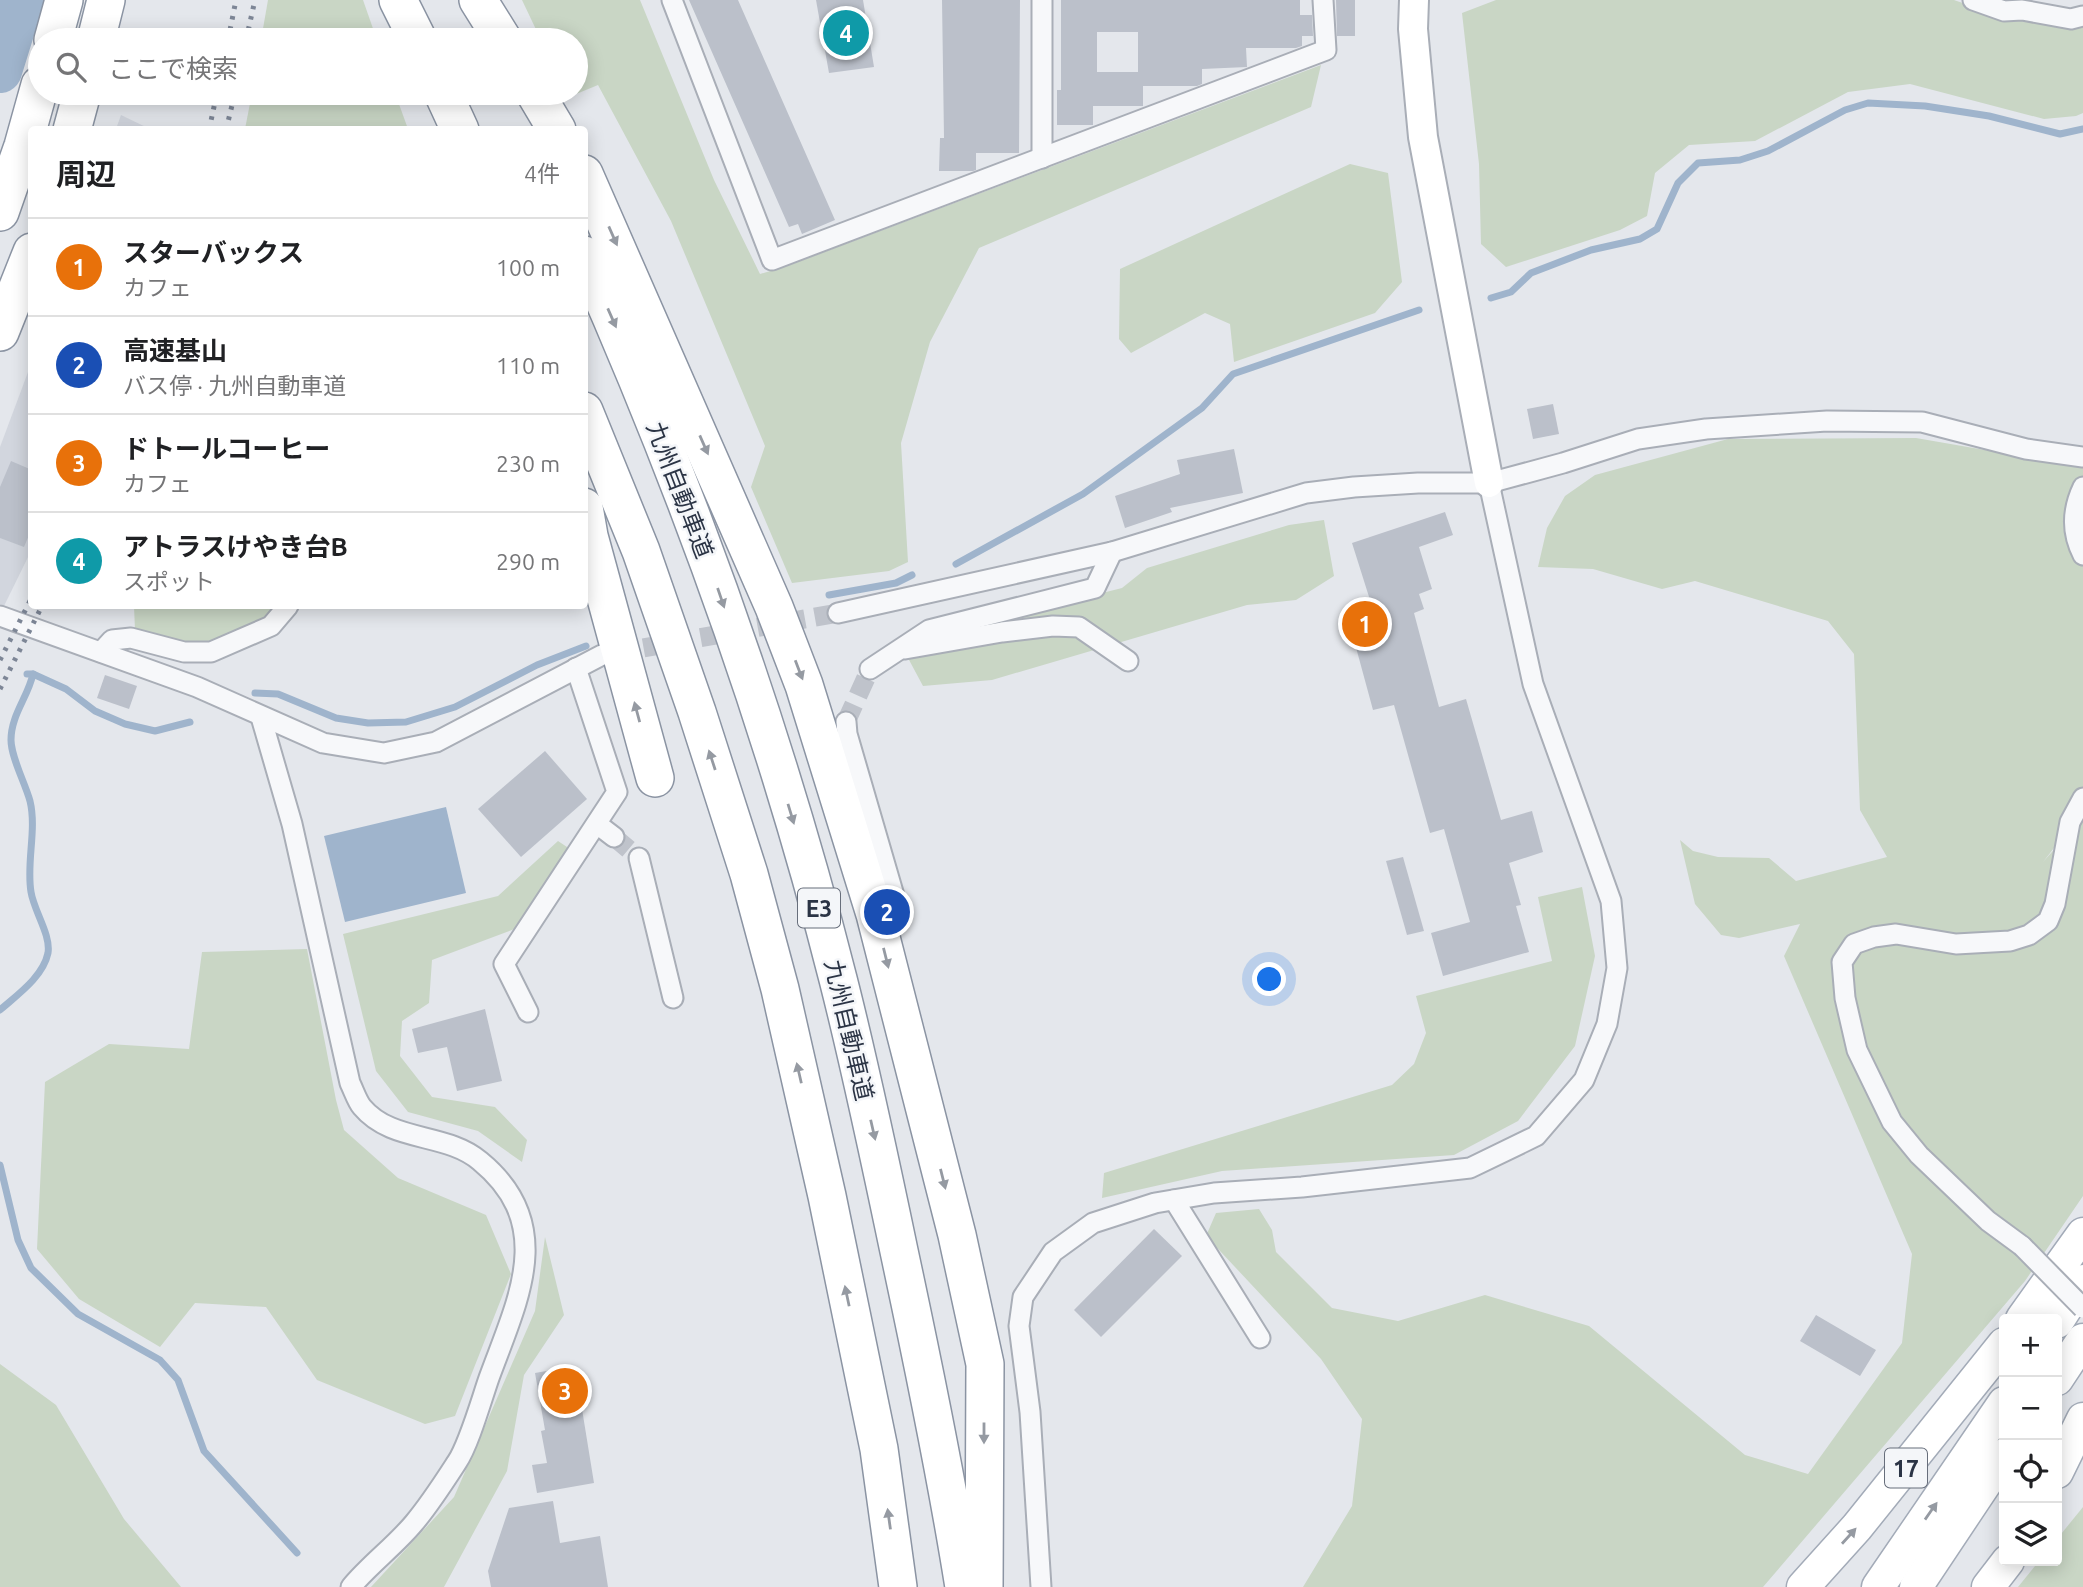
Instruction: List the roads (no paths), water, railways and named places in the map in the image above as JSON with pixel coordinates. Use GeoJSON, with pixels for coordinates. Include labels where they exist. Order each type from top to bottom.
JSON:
{"type":"FeatureCollection","features":[{"type":"Feature","properties":{"kind":"highway"},"geometry":{"type":"LineString","coordinates":[[56,28],[64,0]]}},
{"type":"Feature","properties":{"kind":"highway"},"geometry":{"type":"LineString","coordinates":[[99,28],[106,0]]}},
{"type":"Feature","properties":{"kind":"highway"},"geometry":{"type":"LineString","coordinates":[[398,0],[412,28]]}},
{"type":"Feature","properties":{"kind":"highway"},"geometry":{"type":"LineString","coordinates":[[466,0],[480,28]]}},
{"type":"Feature","properties":{"kind":"highway"},"geometry":{"type":"LineString","coordinates":[[478,0],[496,28]]}},
{"type":"Feature","properties":{"kind":"highway"},"geometry":{"type":"LineString","coordinates":[[29,126],[34,105]]}},
{"type":"Feature","properties":{"kind":"highway"},"geometry":{"type":"LineString","coordinates":[[73,126],[79,105]]}},
{"type":"Feature","properties":{"kind":"highway"},"geometry":{"type":"LineString","coordinates":[[449,105],[458,126]]}},
{"type":"Feature","properties":{"kind":"highway"},"geometry":{"type":"LineString","coordinates":[[518,105],[527,126]]}},
{"type":"Feature","properties":{"kind":"highway"},"geometry":{"type":"LineString","coordinates":[[542,105],[555,126]]}},
{"type":"Feature","properties":{"kind":"highway"},"geometry":{"type":"LineString","coordinates":[[0,212],[28,128]]}},
{"type":"Feature","properties":{"kind":"highway"},"geometry":{"type":"LineString","coordinates":[[588,183],[774,607],[804,685],[875,914],[957,1235],[985,1364],[984,1587]]}},
{"type":"Feature","properties":{"kind":"highway"},"geometry":{"type":"LineString","coordinates":[[0,332],[28,262]]}},
{"type":"Feature","properties":{"kind":"highway","name":"九州自動車道"},"geometry":{"type":"LineString","coordinates":[[588,264],[616,326],[699,536],[754,690],[805,857],[838,979],[888,1197],[943,1454],[964,1587]]}},
{"type":"Feature","properties":{"kind":"highway","name":"E3"},"geometry":{"type":"LineString","coordinates":[[588,421],[641,551],[688,687],[749,874],[780,989],[827,1196],[876,1436],[898,1587]]}},
{"type":"Feature","properties":{"kind":"highway"},"geometry":{"type":"LineString","coordinates":[[588,526],[655,778]]}},
{"type":"Feature","properties":{"kind":"main road"},"geometry":{"type":"LineString","coordinates":[[2026,1314],[2083,1234]]}},
{"type":"Feature","properties":{"kind":"main road"},"geometry":{"type":"LineString","coordinates":[[2062,1314],[2083,1281]]}},
{"type":"Feature","properties":{"kind":"main road"},"geometry":{"type":"LineString","coordinates":[[2058,1377],[2083,1340]]}},
{"type":"Feature","properties":{"kind":"main road","name":"17"},"geometry":{"type":"LineString","coordinates":[[1803,1587],[1857,1527],[1999,1351]]}},
{"type":"Feature","properties":{"kind":"main road","name":"17"},"geometry":{"type":"LineString","coordinates":[[1878,1587],[1999,1410]]}},
{"type":"Feature","properties":{"kind":"main road"},"geometry":{"type":"LineString","coordinates":[[2062,1462],[2083,1419]]}},
{"type":"Feature","properties":{"kind":"main road"},"geometry":{"type":"LineString","coordinates":[[1916,1587],[1999,1462]]}},
{"type":"Feature","properties":{"kind":"main road"},"geometry":{"type":"LineString","coordinates":[[1988,1587],[2004,1566]]}},
{"type":"Feature","properties":{"kind":"street"},"geometry":{"type":"LineString","coordinates":[[672,0],[772,260],[1325,50],[1323,0]]}},
{"type":"Feature","properties":{"kind":"street"},"geometry":{"type":"LineString","coordinates":[[1042,0],[1042,158]]}},
{"type":"Feature","properties":{"kind":"street"},"geometry":{"type":"LineString","coordinates":[[1041,1587],[1030,1412],[1019,1326],[1023,1297],[1053,1252],[1093,1223],[1155,1203],[1214,1193],[1302,1187],[1470,1168],[1536,1136],[1584,1080],[1607,1024],[1617,968],[1611,901],[1533,684],[1489,483],[1423,137],[1413,29],[1414,0]]}},
{"type":"Feature","properties":{"kind":"street"},"geometry":{"type":"LineString","coordinates":[[1973,0],[2004,11],[2022,9],[2071,19],[2083,16]]}},
{"type":"Feature","properties":{"kind":"street"},"geometry":{"type":"LineString","coordinates":[[838,613],[1112,552],[1306,493],[1354,486],[1489,483],[1638,439],[1706,429],[1827,421],[1922,422],[2026,449],[2083,457]]}},
{"type":"Feature","properties":{"kind":"street"},"geometry":{"type":"LineString","coordinates":[[2083,487],[2074,512],[2076,541],[2083,555]]}},
{"type":"Feature","properties":{"kind":"street"},"geometry":{"type":"LineString","coordinates":[[870,669],[929,630],[1096,589],[1112,552]]}},
{"type":"Feature","properties":{"kind":"street"},"geometry":{"type":"LineString","coordinates":[[101,652],[112,640],[131,638],[184,652],[211,652],[271,626],[285,609]]}},
{"type":"Feature","properties":{"kind":"street"},"geometry":{"type":"LineString","coordinates":[[0,616],[197,687],[323,743],[384,753],[436,742],[602,655]]}},
{"type":"Feature","properties":{"kind":"street"},"geometry":{"type":"LineString","coordinates":[[897,651],[1002,632],[1079,626],[1128,661]]}},
{"type":"Feature","properties":{"kind":"street"},"geometry":{"type":"LineString","coordinates":[[528,1012],[504,964],[617,792],[576,668]]}},
{"type":"Feature","properties":{"kind":"street"},"geometry":{"type":"LineString","coordinates":[[261,717],[292,824],[351,1083],[361,1106],[380,1124],[406,1134],[447,1144],[478,1159],[506,1185],[521,1216],[527,1250],[520,1293],[460,1459],[414,1523],[351,1587]]}},
{"type":"Feature","properties":{"kind":"street"},"geometry":{"type":"LineString","coordinates":[[846,723],[897,906]]}},
{"type":"Feature","properties":{"kind":"street"},"geometry":{"type":"LineString","coordinates":[[2083,798],[2070,822],[2055,904],[2048,921],[2029,935],[2010,941],[1956,944],[1896,934],[1874,937],[1854,944],[1842,962],[1845,998],[1857,1050],[1892,1122],[1919,1155],[1988,1221],[2022,1246],[2083,1308]]}},
{"type":"Feature","properties":{"kind":"street"},"geometry":{"type":"LineString","coordinates":[[597,824],[614,838]]}},
{"type":"Feature","properties":{"kind":"street"},"geometry":{"type":"LineString","coordinates":[[639,858],[673,998]]}},
{"type":"Feature","properties":{"kind":"street"},"geometry":{"type":"LineString","coordinates":[[1174,1200],[1260,1338]]}},
{"type":"Feature","properties":{"kind":"water"},"geometry":{"type":"Polygon","coordinates":[[[446,807],[466,893],[345,922],[324,836],[446,807]]]}},
{"type":"Feature","properties":{"kind":"waterway"},"geometry":{"type":"LineString","coordinates":[[0,71],[22,0]]}},
{"type":"Feature","properties":{"kind":"waterway"},"geometry":{"type":"LineString","coordinates":[[1491,298],[1511,292],[1531,273],[1591,250],[1640,239],[1657,229],[1678,183],[1698,163],[1740,160],[1768,151],[1845,110],[1868,103],[1925,106],[1989,116],[2060,134],[2083,129]]}},
{"type":"Feature","properties":{"kind":"waterway"},"geometry":{"type":"LineString","coordinates":[[956,564],[1083,494],[1202,408],[1233,374],[1419,310]]}},
{"type":"Feature","properties":{"kind":"waterway"},"geometry":{"type":"LineString","coordinates":[[829,595],[896,583],[912,575]]}},
{"type":"Feature","properties":{"kind":"waterway"},"geometry":{"type":"LineString","coordinates":[[255,693],[278,694],[336,718],[368,723],[406,722],[455,707],[537,665],[586,646]]}},
{"type":"Feature","properties":{"kind":"waterway"},"geometry":{"type":"LineString","coordinates":[[27,674],[33,674],[66,689],[95,711],[125,724],[155,731],[190,722]]}},
{"type":"Feature","properties":{"kind":"waterway"},"geometry":{"type":"LineString","coordinates":[[0,1010],[35,978],[48,953],[45,931],[31,892],[32,812],[11,740],[14,722],[33,674]]}},
{"type":"Feature","properties":{"kind":"waterway"},"geometry":{"type":"LineString","coordinates":[[0,1165],[18,1240],[31,1268],[78,1314],[160,1360],[178,1380],[204,1451],[297,1553]]}},
{"type":"Feature","properties":{"kind":"tunnel"},"geometry":{"type":"LineString","coordinates":[[615,653],[838,613]]}},
{"type":"Feature","properties":{"kind":"tunnel"},"geometry":{"type":"LineString","coordinates":[[846,722],[870,669]]}},
{"type":"Feature","properties":{"kind":"tunnel"},"geometry":{"type":"LineString","coordinates":[[614,837],[639,858]]}},
{"type":"Feature","properties":{"kind":"railway"},"geometry":{"type":"LineString","coordinates":[[230,28],[236,0]]}},
{"type":"Feature","properties":{"kind":"railway"},"geometry":{"type":"LineString","coordinates":[[249,28],[255,0]]}},
{"type":"Feature","properties":{"kind":"railway"},"geometry":{"type":"LineString","coordinates":[[210,126],[214,105]]}},
{"type":"Feature","properties":{"kind":"railway"},"geometry":{"type":"LineString","coordinates":[[227,126],[232,105]]}},
{"type":"Feature","properties":{"kind":"railway"},"geometry":{"type":"LineString","coordinates":[[0,660],[28,605]]}},
{"type":"Feature","properties":{"kind":"railway"},"geometry":{"type":"LineString","coordinates":[[0,689],[40,609]]}},
{"type":"Feature","properties":{"kind":"place","name":"アトラスけやき台B"},"geometry":{"type":"Point","coordinates":[846,33]}},
{"type":"Feature","properties":{"kind":"place","name":"スターバックス"},"geometry":{"type":"Point","coordinates":[1365,624]}},
{"type":"Feature","properties":{"kind":"place","name":"高速基山"},"geometry":{"type":"Point","coordinates":[887,912]}},
{"type":"Feature","properties":{"kind":"place","name":"ドトールコーヒー"},"geometry":{"type":"Point","coordinates":[565,1391]}}]}
